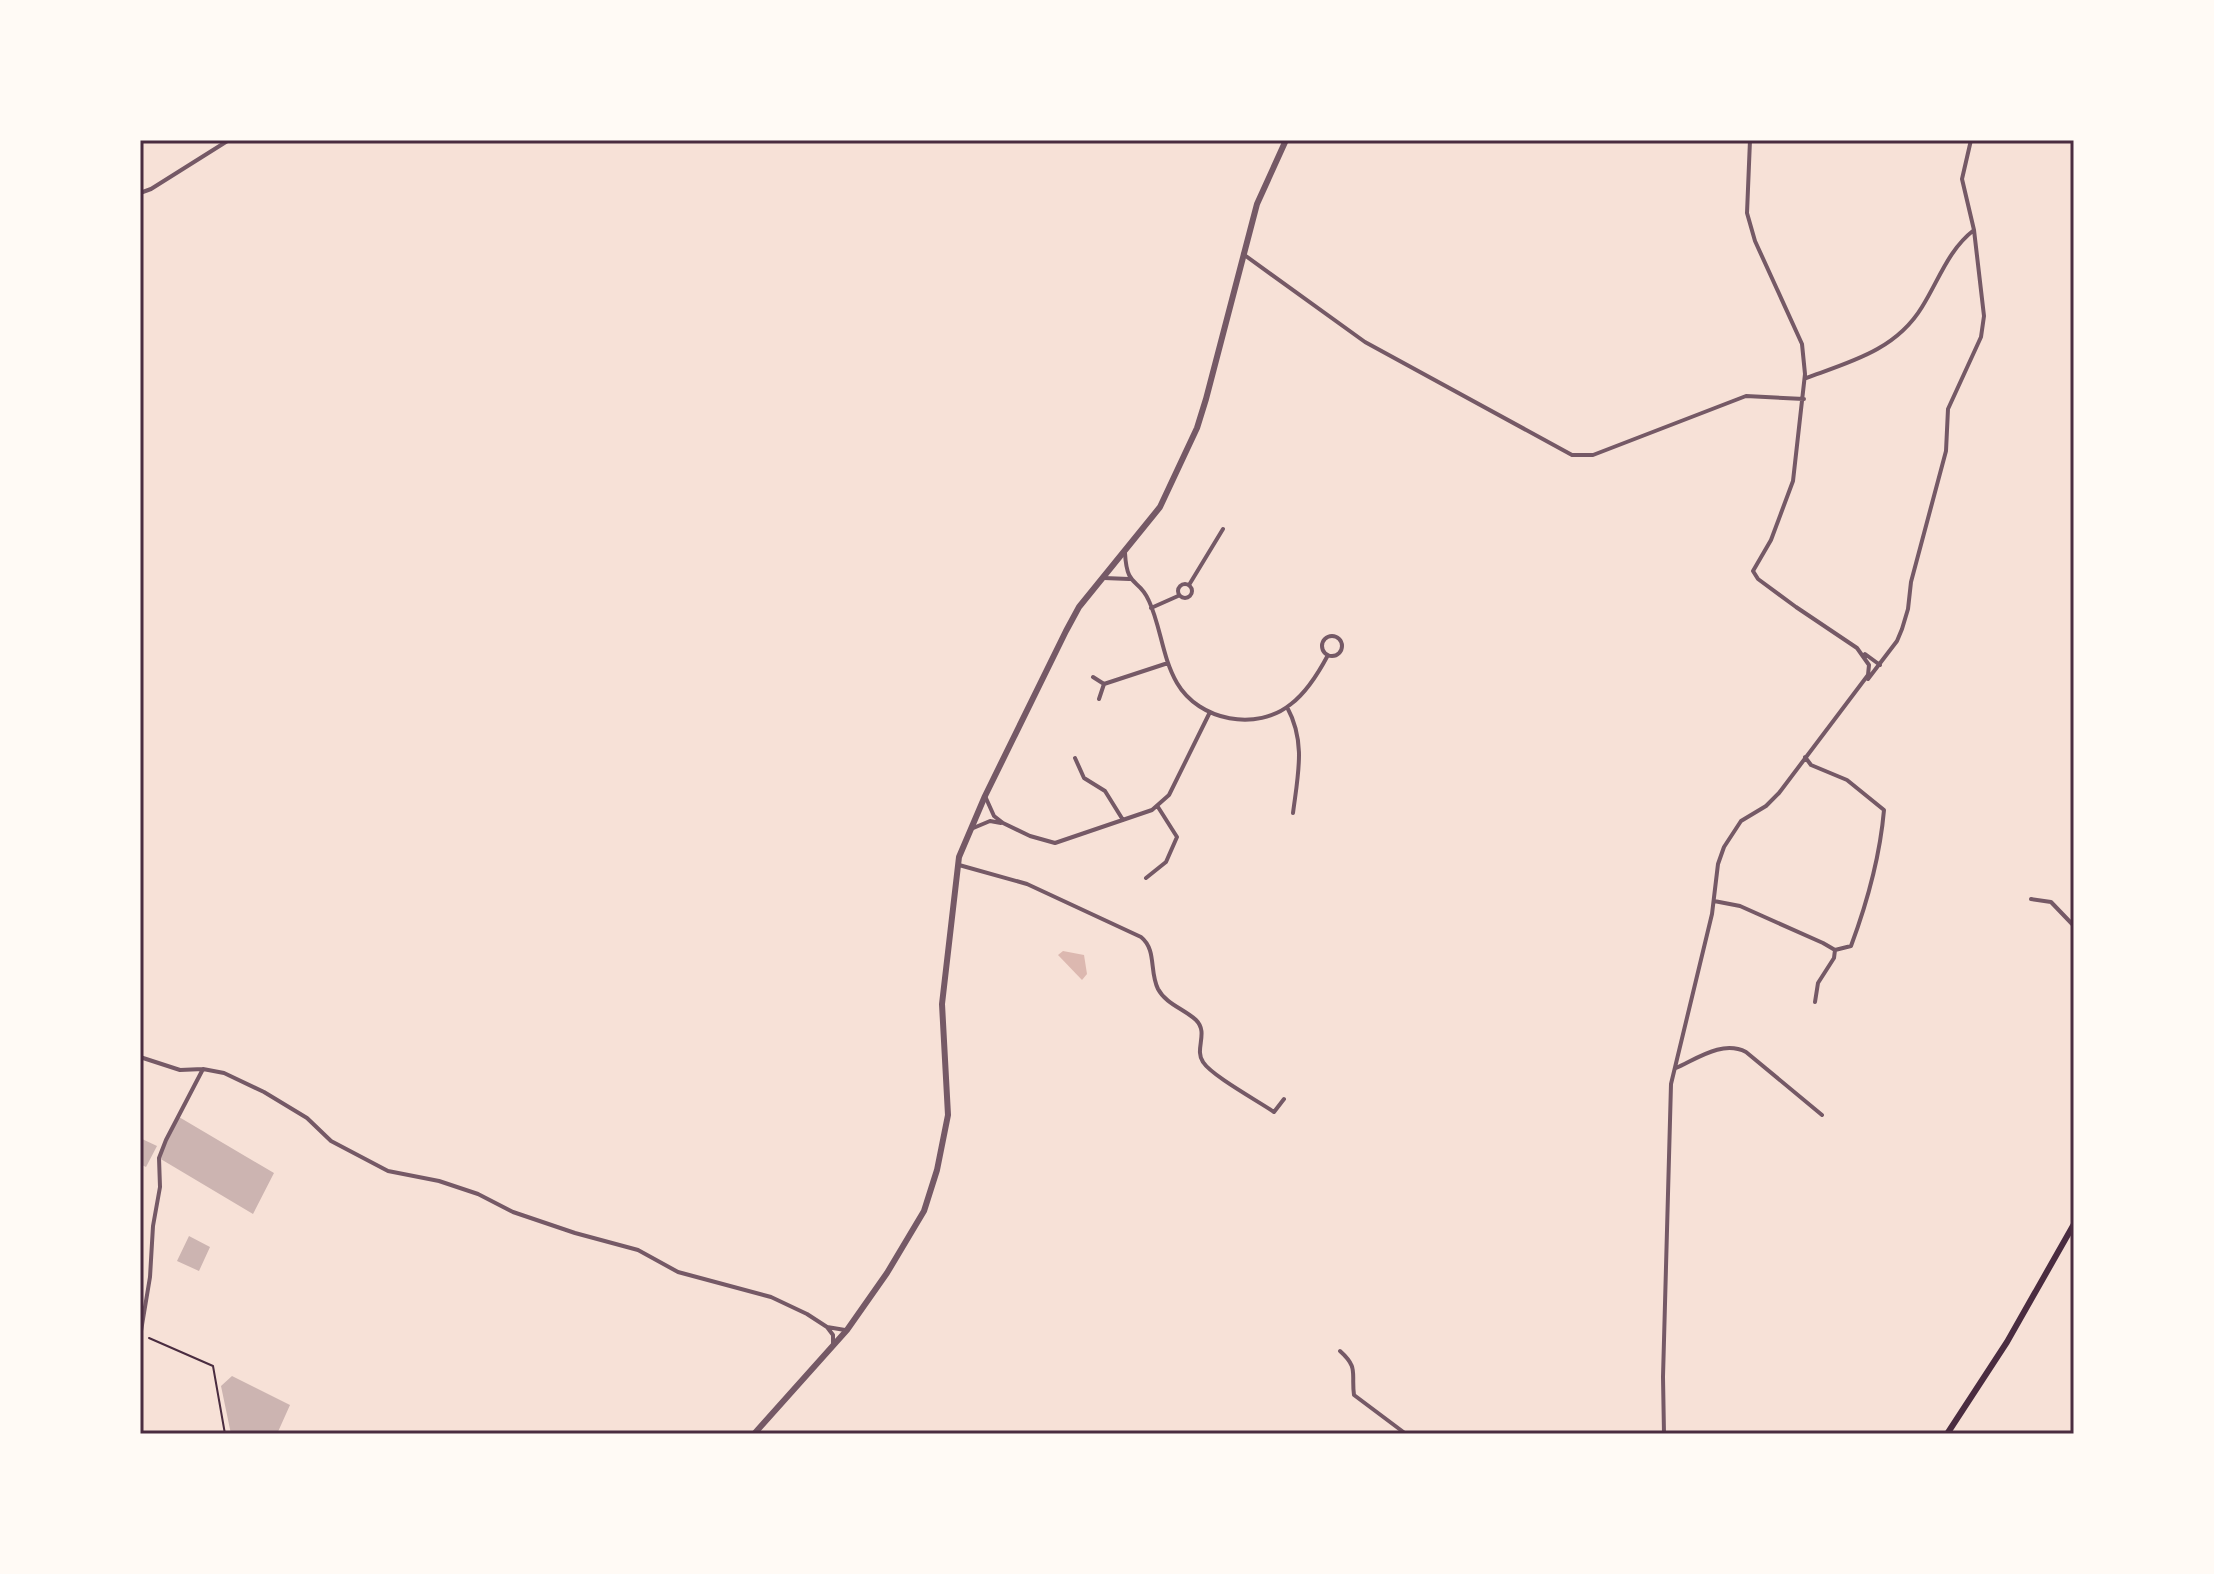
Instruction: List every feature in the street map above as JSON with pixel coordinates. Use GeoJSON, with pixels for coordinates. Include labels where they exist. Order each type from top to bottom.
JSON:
{"type":"FeatureCollection","features":[{"type":"Feature","properties":{"kind":"main road"},"geometry":{"type":"LineString","coordinates":[[1947,1434],[2007,1342],[2074,1224]]}},
{"type":"Feature","properties":{"kind":"street"},"geometry":{"type":"LineString","coordinates":[[140,193],[229,140]]}},
{"type":"Feature","properties":{"kind":"street"},"geometry":{"type":"LineString","coordinates":[[754,1434],[847,1330],[913,1231],[932,1191],[948,1115],[942,1004],[957,864],[985,796],[1079,607],[1160,507],[1197,428],[1257,204],[1286,140]]}},
{"type":"Feature","properties":{"kind":"street"},"geometry":{"type":"LineString","coordinates":[[1750,140],[1747,213],[1755,241],[1802,344],[1805,378],[1793,481],[1771,540],[1753,571],[1758,579],[1880,665]]}},
{"type":"Feature","properties":{"kind":"street"},"geometry":{"type":"LineString","coordinates":[[1664,1434],[1671,1084],[1714,901],[1718,864],[1741,821],[1766,806],[1779,793],[1897,641],[1908,609],[1911,582],[1946,451],[1948,409],[1981,337],[1984,316],[1974,230],[1962,179],[1971,140]]}},
{"type":"Feature","properties":{"kind":"street"},"geometry":{"type":"LineString","coordinates":[[1805,378],[1882,348],[1906,329],[1921,309],[1952,252],[1974,230]]}},
{"type":"Feature","properties":{"kind":"street"},"geometry":{"type":"LineString","coordinates":[[1243,254],[1365,342],[1572,455],[1593,455],[1746,396],[1804,399]]}},
{"type":"Feature","properties":{"kind":"street"},"geometry":{"type":"LineString","coordinates":[[1189,585],[1223,529]]}},
{"type":"Feature","properties":{"kind":"street"},"geometry":{"type":"LineString","coordinates":[[1125,553],[1129,579],[1148,598],[1178,686],[1204,710],[1236,719],[1253,720],[1268,716],[1287,707],[1312,682],[1328,655]]}},
{"type":"Feature","properties":{"kind":"street"},"geometry":{"type":"LineString","coordinates":[[1102,578],[1129,579]]}},
{"type":"Feature","properties":{"kind":"street"},"geometry":{"type":"LineString","coordinates":[[1151,608],[1179,596],[1190,597],[1192,590],[1189,585]]}},
{"type":"Feature","properties":{"kind":"street"},"geometry":{"type":"LineString","coordinates":[[1179,596],[1180,586],[1189,585]]}},
{"type":"Feature","properties":{"kind":"street"},"geometry":{"type":"LineString","coordinates":[[1329,637],[1336,637],[1341,649],[1335,655],[1328,655],[1323,651],[1323,642],[1329,637]]}},
{"type":"Feature","properties":{"kind":"street"},"geometry":{"type":"LineString","coordinates":[[1857,648],[1869,665],[1863,683]]}},
{"type":"Feature","properties":{"kind":"street"},"geometry":{"type":"LineString","coordinates":[[1104,684],[1168,663]]}},
{"type":"Feature","properties":{"kind":"street"},"geometry":{"type":"LineString","coordinates":[[1093,677],[1104,684]]}},
{"type":"Feature","properties":{"kind":"street"},"geometry":{"type":"LineString","coordinates":[[1099,699],[1104,684]]}},
{"type":"Feature","properties":{"kind":"street"},"geometry":{"type":"LineString","coordinates":[[1287,707],[1299,736],[1299,771],[1293,813]]}},
{"type":"Feature","properties":{"kind":"street"},"geometry":{"type":"LineString","coordinates":[[985,796],[994,816],[1003,823],[1030,836],[1055,843],[1158,807],[1169,795],[1210,712]]}},
{"type":"Feature","properties":{"kind":"street"},"geometry":{"type":"LineString","coordinates":[[1714,901],[1740,906],[1835,950],[1851,946],[1874,867],[1884,810],[1847,780],[1811,765],[1805,757]]}},
{"type":"Feature","properties":{"kind":"street"},"geometry":{"type":"LineString","coordinates":[[1075,758],[1084,778],[1105,791],[1123,820]]}},
{"type":"Feature","properties":{"kind":"street"},"geometry":{"type":"LineString","coordinates":[[1146,878],[1166,862],[1177,837],[1158,807]]}},
{"type":"Feature","properties":{"kind":"street"},"geometry":{"type":"LineString","coordinates":[[971,829],[990,821],[1003,823]]}},
{"type":"Feature","properties":{"kind":"street"},"geometry":{"type":"LineString","coordinates":[[957,864],[1027,884],[1141,937],[1147,942],[1152,956],[1157,987],[1163,996],[1201,1027],[1199,1050],[1203,1063],[1274,1112],[1284,1099]]}},
{"type":"Feature","properties":{"kind":"street"},"geometry":{"type":"LineString","coordinates":[[2031,899],[2051,902],[2074,926]]}},
{"type":"Feature","properties":{"kind":"street"},"geometry":{"type":"LineString","coordinates":[[1815,1002],[1818,983],[1834,958],[1835,950]]}},
{"type":"Feature","properties":{"kind":"street"},"geometry":{"type":"LineString","coordinates":[[1676,1068],[1720,1048],[1735,1047],[1746,1052],[1822,1115]]}},
{"type":"Feature","properties":{"kind":"street"},"geometry":{"type":"LineString","coordinates":[[140,1057],[180,1070],[203,1069],[224,1073],[264,1092],[307,1118],[331,1141],[388,1171],[478,1194],[513,1212],[638,1250],[678,1272],[771,1297],[827,1327],[833,1335],[833,1347]]}},
{"type":"Feature","properties":{"kind":"street"},"geometry":{"type":"LineString","coordinates":[[140,1336],[160,1187],[159,1158],[203,1069]]}},
{"type":"Feature","properties":{"kind":"street"},"geometry":{"type":"LineString","coordinates":[[827,1327],[847,1330]]}},
{"type":"Feature","properties":{"kind":"street"},"geometry":{"type":"LineString","coordinates":[[1340,1351],[1352,1361],[1355,1370],[1354,1395],[1406,1434]]}},
{"type":"Feature","properties":{"kind":"path"},"geometry":{"type":"LineString","coordinates":[[140,1336],[213,1366],[225,1434]]}},
{"type":"Feature","properties":{"kind":"shaded area"},"geometry":{"type":"Polygon","coordinates":[[[1063,951],[1084,955],[1087,974],[1082,980],[1058,955],[1063,951]]]}},
{"type":"Feature","properties":{"kind":"building"},"geometry":{"type":"Polygon","coordinates":[[[179,1117],[274,1173],[253,1214],[159,1158],[179,1117]]]}},
{"type":"Feature","properties":{"kind":"building"},"geometry":{"type":"Polygon","coordinates":[[[140,1138],[157,1146],[146,1167],[140,1164],[140,1138]]]}},
{"type":"Feature","properties":{"kind":"building"},"geometry":{"type":"Polygon","coordinates":[[[189,1236],[210,1247],[199,1271],[177,1261],[189,1236]]]}},
{"type":"Feature","properties":{"kind":"building"},"geometry":{"type":"Polygon","coordinates":[[[232,1376],[290,1405],[277,1434],[231,1434],[221,1386],[232,1376]]]}}]}
